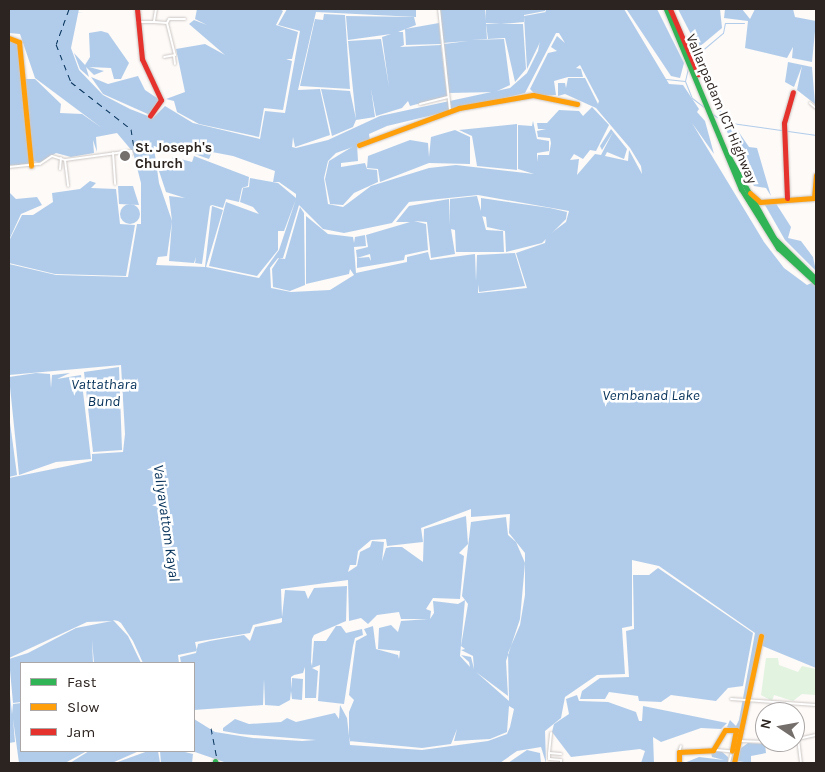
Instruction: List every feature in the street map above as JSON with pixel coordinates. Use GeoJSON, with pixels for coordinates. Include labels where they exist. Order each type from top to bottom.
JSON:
{"type":"FeatureCollection","features":[{"type":"Feature","properties":{"kind":"main road"},"geometry":{"type":"LineString","coordinates":[[137,9],[142,59],[161,100],[150,116]]}},
{"type":"Feature","properties":{"kind":"main road","name":"Vallarpadam ICT Highway"},"geometry":{"type":"LineString","coordinates":[[666,9],[689,57]]}},
{"type":"Feature","properties":{"kind":"main road","name":"Vallarpadam ICT Highway"},"geometry":{"type":"LineString","coordinates":[[670,9],[706,100],[748,193],[774,238],[815,280]]}},
{"type":"Feature","properties":{"kind":"main road"},"geometry":{"type":"LineString","coordinates":[[9,38],[20,42],[31,165]]}},
{"type":"Feature","properties":{"kind":"main road"},"geometry":{"type":"LineString","coordinates":[[786,198],[787,105],[793,92]]}},
{"type":"Feature","properties":{"kind":"main road"},"geometry":{"type":"LineString","coordinates":[[359,145],[449,111],[533,96],[577,104]]}},
{"type":"Feature","properties":{"kind":"main road","name":"Vallarpadam ICT Highway"},"geometry":{"type":"LineString","coordinates":[[706,100],[709,114],[729,165],[770,238],[815,280]]}},
{"type":"Feature","properties":{"kind":"main road"},"geometry":{"type":"LineString","coordinates":[[748,193],[760,202],[786,198],[815,198],[816,175]]}},
{"type":"Feature","properties":{"kind":"main road"},"geometry":{"type":"LineString","coordinates":[[733,752],[739,741],[745,702],[761,636]]}},
{"type":"Feature","properties":{"kind":"main road"},"geometry":{"type":"LineString","coordinates":[[678,763],[680,749],[713,750],[725,730],[736,730],[733,752],[734,763]]}},
{"type":"Feature","properties":{"kind":"street"},"geometry":{"type":"LineString","coordinates":[[154,22],[156,9]]}},
{"type":"Feature","properties":{"kind":"street"},"geometry":{"type":"LineString","coordinates":[[439,9],[449,111]]}},
{"type":"Feature","properties":{"kind":"street"},"geometry":{"type":"LineString","coordinates":[[175,23],[177,14]]}},
{"type":"Feature","properties":{"kind":"street"},"geometry":{"type":"LineString","coordinates":[[137,22],[167,23],[176,18],[185,19]]}},
{"type":"Feature","properties":{"kind":"street"},"geometry":{"type":"LineString","coordinates":[[167,23],[175,64]]}},
{"type":"Feature","properties":{"kind":"street"},"geometry":{"type":"LineString","coordinates":[[164,57],[174,56]]}},
{"type":"Feature","properties":{"kind":"street"},"geometry":{"type":"LineString","coordinates":[[420,104],[448,98]]}},
{"type":"Feature","properties":{"kind":"street"},"geometry":{"type":"LineString","coordinates":[[810,103],[816,108]]}},
{"type":"Feature","properties":{"kind":"street"},"geometry":{"type":"LineString","coordinates":[[9,167],[31,165],[52,156],[66,159],[128,151],[132,154]]}},
{"type":"Feature","properties":{"kind":"street"},"geometry":{"type":"LineString","coordinates":[[113,153],[115,184]]}},
{"type":"Feature","properties":{"kind":"street"},"geometry":{"type":"LineString","coordinates":[[60,169],[61,158]]}},
{"type":"Feature","properties":{"kind":"street"},"geometry":{"type":"LineString","coordinates":[[66,159],[68,178]]}},
{"type":"Feature","properties":{"kind":"street"},"geometry":{"type":"LineString","coordinates":[[66,159],[68,186]]}},
{"type":"Feature","properties":{"kind":"street"},"geometry":{"type":"LineString","coordinates":[[732,699],[755,703]]}},
{"type":"Feature","properties":{"kind":"street"},"geometry":{"type":"LineString","coordinates":[[551,733],[549,759],[561,763]]}},
{"type":"Feature","properties":{"kind":"street"},"geometry":{"type":"LineString","coordinates":[[801,763],[798,739],[816,735]]}},
{"type":"Feature","properties":{"kind":"street"},"geometry":{"type":"LineString","coordinates":[[739,741],[755,742]]}},
{"type":"Feature","properties":{"kind":"street"},"geometry":{"type":"LineString","coordinates":[[717,750],[733,752],[729,763]]}},
{"type":"Feature","properties":{"kind":"street"},"geometry":{"type":"LineString","coordinates":[[549,753],[561,754]]}},
{"type":"Feature","properties":{"kind":"green space"},"geometry":{"type":"Polygon","coordinates":[[[766,658],[778,658],[779,665],[798,672],[802,666],[816,669],[816,695],[802,694],[793,701],[774,695],[772,701],[761,695],[766,658]]]}},
{"type":"Feature","properties":{"kind":"water","name":"Vembanad Lake"},"geometry":{"type":"Polygon","coordinates":[[[9,9],[79,9],[71,48],[79,70],[103,95],[153,118],[165,106],[193,123],[260,139],[265,111],[285,113],[300,31],[278,25],[287,9],[416,9],[416,17],[316,12],[298,90],[320,89],[330,135],[295,147],[293,137],[292,147],[296,148],[328,140],[380,116],[510,88],[527,73],[538,51],[546,9],[624,9],[669,84],[683,85],[699,109],[697,112],[705,121],[714,154],[692,123],[764,242],[784,268],[807,285],[816,281],[816,668],[760,645],[760,634],[733,763],[737,731],[727,727],[730,720],[736,726],[739,720],[755,633],[659,566],[632,560],[632,626],[622,628],[625,674],[597,675],[565,697],[561,718],[545,731],[546,763],[541,747],[517,751],[500,763],[227,763],[195,752],[195,720],[215,732],[253,738],[316,740],[240,734],[223,731],[223,728],[235,719],[249,724],[281,722],[287,718],[296,722],[335,713],[339,719],[340,705],[347,718],[349,736],[349,712],[354,700],[349,695],[356,641],[367,635],[364,629],[373,626],[376,649],[398,655],[399,659],[400,651],[378,649],[379,628],[391,625],[398,632],[401,621],[428,619],[401,619],[399,612],[377,615],[368,624],[361,618],[349,621],[348,580],[281,589],[282,617],[285,590],[305,591],[308,599],[314,588],[347,586],[346,621],[314,635],[312,639],[311,662],[312,666],[314,641],[326,641],[336,626],[341,626],[346,633],[362,629],[363,635],[355,638],[353,646],[344,704],[318,701],[320,665],[312,668],[318,671],[316,698],[305,698],[305,667],[303,673],[291,677],[292,689],[292,678],[303,679],[302,700],[292,699],[291,691],[290,700],[279,706],[265,705],[264,679],[263,705],[195,710],[195,662],[181,662],[180,657],[196,653],[196,651],[178,655],[179,662],[143,662],[133,641],[121,623],[113,620],[128,636],[141,662],[94,662],[92,640],[93,662],[20,662],[20,702],[13,703],[9,659],[28,653],[76,628],[112,621],[87,622],[9,658],[9,478],[92,461],[92,454],[123,452],[125,434],[121,365],[9,375],[9,264],[56,275],[128,277],[137,224],[141,224],[141,183],[133,152],[117,133],[96,137],[97,152],[93,140],[94,153],[71,157],[56,153],[39,163],[32,160],[23,79],[35,79],[61,104],[60,113],[82,114],[102,128],[35,78],[20,34],[9,33],[9,9]],[[556,33],[525,93],[387,126],[369,134],[370,141],[336,153],[328,161],[324,178],[328,204],[343,207],[371,186],[429,168],[456,165],[534,174],[518,169],[518,125],[532,126],[533,121],[537,139],[549,141],[549,151],[537,153],[537,162],[538,155],[549,155],[551,143],[550,138],[538,137],[537,131],[546,129],[538,129],[537,123],[547,123],[559,110],[579,111],[583,116],[592,107],[609,125],[596,151],[590,150],[583,159],[574,154],[570,160],[579,159],[577,175],[595,154],[601,155],[613,132],[602,150],[600,146],[611,129],[627,149],[624,159],[607,152],[605,156],[628,161],[629,150],[642,174],[641,166],[630,148],[596,108],[565,94],[558,96],[558,83],[565,83],[566,88],[568,78],[585,78],[598,104],[599,101],[580,65],[576,68],[581,69],[583,77],[568,77],[554,81],[556,95],[537,96],[530,89],[548,53],[557,51],[551,47],[557,36],[565,43],[559,33],[556,33]],[[154,148],[159,183],[172,221],[167,256],[158,257],[156,265],[205,267],[212,206],[223,210],[206,267],[259,278],[279,250],[296,199],[284,231],[278,231],[278,250],[257,276],[209,266],[226,202],[259,214],[253,207],[240,202],[243,188],[249,187],[250,178],[278,183],[296,198],[296,194],[279,182],[273,182],[275,171],[233,156],[212,152],[209,159],[183,150],[154,148]],[[478,195],[409,202],[392,223],[344,233],[323,229],[299,205],[283,258],[278,258],[270,268],[271,288],[291,292],[330,290],[354,275],[350,269],[349,274],[306,284],[306,216],[328,234],[353,237],[354,243],[355,237],[365,235],[366,246],[354,247],[356,273],[407,262],[407,257],[428,252],[430,260],[475,254],[476,281],[477,255],[515,253],[525,286],[479,292],[478,284],[478,293],[527,288],[516,253],[545,243],[546,237],[566,222],[569,211],[478,195]],[[471,509],[421,528],[423,542],[387,546],[386,539],[371,540],[358,551],[356,565],[350,565],[348,572],[357,566],[360,552],[370,547],[372,541],[384,542],[382,561],[386,548],[402,547],[423,562],[424,529],[466,516],[468,544],[459,553],[464,556],[460,599],[433,598],[426,609],[431,611],[430,619],[434,613],[433,601],[458,604],[465,600],[462,596],[471,522],[506,517],[508,535],[516,542],[525,563],[525,553],[509,533],[510,514],[471,517],[471,509]],[[525,563],[520,619],[511,646],[520,625],[525,595],[525,563]],[[465,600],[460,656],[470,667],[469,662],[461,655],[471,657],[474,669],[473,656],[461,650],[465,649],[461,646],[468,604],[465,600]],[[282,618],[253,625],[250,633],[195,642],[197,650],[198,644],[244,635],[250,641],[255,627],[280,623],[282,618]],[[508,655],[506,661],[508,696],[476,672],[509,701],[508,655]],[[509,706],[507,732],[490,739],[454,741],[457,729],[451,744],[422,748],[350,741],[350,745],[422,750],[488,741],[507,734],[514,709],[509,706]]]}},
{"type":"Feature","properties":{"kind":"water"},"geometry":{"type":"Polygon","coordinates":[[[197,9],[280,9],[283,11],[276,25],[298,32],[292,59],[286,59],[292,61],[283,110],[264,108],[259,137],[199,124],[177,112],[174,101],[166,99],[185,92],[176,49],[205,44],[225,55],[189,24],[194,20],[207,25],[195,19],[197,9]]]}},
{"type":"Feature","properties":{"kind":"water"},"geometry":{"type":"Polygon","coordinates":[[[440,9],[485,9],[487,39],[471,40],[504,39],[510,85],[495,92],[449,93],[444,44],[468,41],[442,43],[440,9]]]}},
{"type":"Feature","properties":{"kind":"water"},"geometry":{"type":"Polygon","coordinates":[[[486,9],[545,9],[545,11],[524,15],[524,22],[501,24],[485,23],[486,9]]]}},
{"type":"Feature","properties":{"kind":"water"},"geometry":{"type":"Polygon","coordinates":[[[657,9],[684,63],[680,78],[671,76],[627,10],[657,9]]]}},
{"type":"Feature","properties":{"kind":"water"},"geometry":{"type":"Polygon","coordinates":[[[678,9],[720,9],[722,28],[698,48],[678,9]]]}},
{"type":"Feature","properties":{"kind":"water"},"geometry":{"type":"Polygon","coordinates":[[[725,9],[742,9],[750,19],[755,9],[793,9],[795,17],[816,21],[812,62],[792,58],[793,47],[787,58],[745,48],[748,21],[724,18],[725,9]]]}},
{"type":"Feature","properties":{"kind":"water"},"geometry":{"type":"Polygon","coordinates":[[[546,12],[543,36],[527,69],[524,16],[546,12]]]}},
{"type":"Feature","properties":{"kind":"water"},"geometry":{"type":"Polygon","coordinates":[[[324,14],[345,15],[350,89],[300,86],[315,19],[323,20],[324,14]]]}},
{"type":"Feature","properties":{"kind":"water"},"geometry":{"type":"Polygon","coordinates":[[[346,16],[414,17],[416,25],[398,32],[403,32],[404,45],[400,47],[441,45],[447,96],[410,106],[408,101],[402,108],[376,116],[371,89],[375,117],[356,120],[353,127],[332,136],[321,89],[350,91],[356,119],[348,41],[381,39],[389,87],[382,37],[391,34],[348,40],[346,16]]]}},
{"type":"Feature","properties":{"kind":"water"},"geometry":{"type":"Polygon","coordinates":[[[439,23],[441,44],[406,45],[405,29],[439,23]]]}},
{"type":"Feature","properties":{"kind":"water"},"geometry":{"type":"Polygon","coordinates":[[[486,24],[523,24],[526,69],[515,82],[505,38],[488,39],[486,24]]]}},
{"type":"Feature","properties":{"kind":"water"},"geometry":{"type":"Polygon","coordinates":[[[101,31],[108,33],[129,63],[121,79],[114,79],[111,68],[89,67],[104,71],[94,75],[86,67],[89,77],[80,69],[74,53],[85,65],[90,57],[89,33],[101,31]]]}},
{"type":"Feature","properties":{"kind":"water"},"geometry":{"type":"Polygon","coordinates":[[[9,39],[19,42],[31,163],[14,166],[9,165],[9,39]]]}},
{"type":"Feature","properties":{"kind":"water"},"geometry":{"type":"Polygon","coordinates":[[[788,62],[812,67],[815,104],[797,90],[802,66],[794,87],[785,82],[788,62]]]}},
{"type":"Feature","properties":{"kind":"water"},"geometry":{"type":"Polygon","coordinates":[[[138,76],[145,90],[160,100],[150,115],[103,94],[91,77],[108,84],[138,76]]]}},
{"type":"Feature","properties":{"kind":"water"},"geometry":{"type":"Polygon","coordinates":[[[715,85],[724,122],[736,128],[749,147],[757,148],[771,196],[766,188],[754,186],[737,158],[710,86],[715,85]]]}},
{"type":"Feature","properties":{"kind":"water"},"geometry":{"type":"Polygon","coordinates":[[[517,124],[517,170],[477,166],[472,136],[459,130],[517,124]]]}},
{"type":"Feature","properties":{"kind":"water"},"geometry":{"type":"Polygon","coordinates":[[[455,130],[470,137],[470,164],[429,163],[380,182],[378,169],[367,168],[368,156],[410,140],[428,143],[429,157],[431,137],[455,130]]]}},
{"type":"Feature","properties":{"kind":"water"},"geometry":{"type":"Polygon","coordinates":[[[357,144],[358,161],[341,163],[341,167],[365,163],[367,169],[377,170],[378,182],[354,193],[343,205],[330,204],[325,179],[329,161],[357,144]]]}},
{"type":"Feature","properties":{"kind":"water"},"geometry":{"type":"Polygon","coordinates":[[[194,156],[249,177],[248,186],[242,188],[239,202],[226,199],[223,208],[210,206],[202,264],[195,263],[196,257],[194,263],[169,261],[172,221],[169,196],[185,198],[166,192],[159,171],[171,169],[173,157],[192,162],[194,156]]]}},
{"type":"Feature","properties":{"kind":"water"},"geometry":{"type":"Polygon","coordinates":[[[90,181],[96,183],[91,188],[116,189],[120,224],[135,225],[126,276],[55,274],[9,263],[9,241],[22,215],[33,215],[53,202],[52,193],[80,189],[90,181]]]}},
{"type":"Feature","properties":{"kind":"water"},"geometry":{"type":"Polygon","coordinates":[[[118,186],[133,186],[139,205],[119,204],[118,186]]]}},
{"type":"Feature","properties":{"kind":"water"},"geometry":{"type":"Polygon","coordinates":[[[9,192],[16,199],[37,197],[42,205],[21,214],[9,240],[9,192]]]}},
{"type":"Feature","properties":{"kind":"water"},"geometry":{"type":"Polygon","coordinates":[[[477,196],[486,230],[503,231],[504,252],[456,252],[455,230],[451,229],[455,254],[431,258],[427,222],[414,221],[426,224],[428,250],[405,255],[404,260],[357,268],[356,250],[368,247],[366,235],[410,222],[396,222],[409,206],[449,199],[450,225],[450,199],[477,196]],[[370,254],[357,258],[369,257],[371,261],[370,254]]]}},
{"type":"Feature","properties":{"kind":"water"},"geometry":{"type":"Polygon","coordinates":[[[481,198],[567,212],[566,219],[542,243],[506,252],[505,231],[487,227],[486,217],[481,216],[481,198]]]}},
{"type":"Feature","properties":{"kind":"water"},"geometry":{"type":"Polygon","coordinates":[[[775,202],[791,227],[788,238],[801,241],[813,257],[816,271],[785,240],[765,205],[775,202]]]}},
{"type":"Feature","properties":{"kind":"water"},"geometry":{"type":"Polygon","coordinates":[[[130,204],[137,207],[140,214],[137,221],[130,224],[123,221],[120,214],[123,207],[130,204]]]}},
{"type":"Feature","properties":{"kind":"water"},"geometry":{"type":"Polygon","coordinates":[[[300,207],[304,213],[305,285],[290,291],[273,287],[272,269],[279,258],[285,259],[300,207]]]}},
{"type":"Feature","properties":{"kind":"water","name":"Vattathara Bund"},"geometry":{"type":"Polygon","coordinates":[[[119,367],[122,450],[93,452],[84,372],[119,367]]]}},
{"type":"Feature","properties":{"kind":"water"},"geometry":{"type":"Polygon","coordinates":[[[36,373],[50,374],[51,388],[52,375],[70,373],[57,379],[81,375],[91,459],[56,462],[19,475],[9,377],[36,373]]]}},
{"type":"Feature","properties":{"kind":"water"},"geometry":{"type":"Polygon","coordinates":[[[9,415],[17,475],[9,477],[9,415]]]}},
{"type":"Feature","properties":{"kind":"water"},"geometry":{"type":"Polygon","coordinates":[[[658,568],[753,633],[743,686],[728,688],[716,701],[671,695],[661,702],[639,701],[638,696],[609,692],[605,699],[580,699],[582,691],[600,678],[629,677],[626,631],[634,629],[633,575],[649,575],[658,568]]]}},
{"type":"Feature","properties":{"kind":"water"},"geometry":{"type":"Polygon","coordinates":[[[9,685],[12,714],[13,704],[20,703],[20,752],[85,752],[65,763],[19,763],[13,719],[15,742],[9,743],[9,685]]]}},
{"type":"Feature","properties":{"kind":"water"},"geometry":{"type":"Polygon","coordinates":[[[577,695],[579,701],[608,702],[636,712],[639,721],[642,721],[643,706],[727,723],[721,729],[701,728],[661,742],[653,737],[654,763],[641,763],[645,751],[640,749],[571,757],[552,732],[554,724],[569,714],[566,699],[577,695]]]}},
{"type":"Feature","properties":{"kind":"water"},"geometry":{"type":"Polygon","coordinates":[[[748,743],[755,743],[755,752],[766,753],[751,756],[751,763],[737,761],[741,748],[748,743]]]}},
{"type":"Feature","properties":{"kind":"water"},"geometry":{"type":"Polygon","coordinates":[[[527,750],[540,753],[541,763],[508,763],[527,750]]]}},
{"type":"Feature","properties":{"kind":"water"},"geometry":{"type":"Polygon","coordinates":[[[721,751],[728,757],[728,763],[684,763],[699,757],[724,760],[712,757],[711,752],[721,751]]]}},
{"type":"Feature","properties":{"kind":"water"},"geometry":{"type":"Polygon","coordinates":[[[87,752],[137,752],[112,763],[70,763],[87,752]]]}},
{"type":"Feature","properties":{"kind":"water"},"geometry":{"type":"Polygon","coordinates":[[[145,752],[158,752],[160,763],[115,763],[145,752]]]}},
{"type":"Feature","properties":{"kind":"water"},"geometry":{"type":"Polygon","coordinates":[[[160,752],[185,752],[193,754],[192,763],[161,763],[160,752]]]}},
{"type":"Feature","properties":{"kind":"waterway"},"geometry":{"type":"LineString","coordinates":[[693,58],[723,33],[725,23],[744,23]]}},
{"type":"Feature","properties":{"kind":"waterway"},"geometry":{"type":"LineString","coordinates":[[666,79],[685,81],[688,68]]}},
{"type":"Feature","properties":{"kind":"waterway"},"geometry":{"type":"LineString","coordinates":[[685,81],[692,98],[704,107]]}},
{"type":"Feature","properties":{"kind":"waterway"},"geometry":{"type":"LineString","coordinates":[[711,113],[723,121]]}},
{"type":"Feature","properties":{"kind":"waterway"},"geometry":{"type":"LineString","coordinates":[[724,122],[816,135]]}},
{"type":"Feature","properties":{"kind":"ferry route"},"geometry":{"type":"LineString","coordinates":[[69,9],[56,44],[71,82],[131,129],[134,148]]}},
{"type":"Feature","properties":{"kind":"ferry route"},"geometry":{"type":"LineString","coordinates":[[211,728],[217,760]]}},
{"type":"Feature","properties":{"kind":"traffic: fast"},"geometry":{"type":"LineString","coordinates":[[666,9],[741,189],[778,248],[816,283]]}},
{"type":"Feature","properties":{"kind":"traffic: fast"},"geometry":{"type":"LineString","coordinates":[[729,157],[774,238],[816,279]]}},
{"type":"Feature","properties":{"kind":"traffic: slow"},"geometry":{"type":"LineString","coordinates":[[9,38],[19,42],[31,165]]}},
{"type":"Feature","properties":{"kind":"traffic: slow"},"geometry":{"type":"LineString","coordinates":[[359,145],[459,108],[533,95],[577,104]]}},
{"type":"Feature","properties":{"kind":"traffic: slow"},"geometry":{"type":"LineString","coordinates":[[750,193],[760,202],[814,198],[816,175]]}},
{"type":"Feature","properties":{"kind":"traffic: slow"},"geometry":{"type":"LineString","coordinates":[[734,763],[761,636]]}},
{"type":"Feature","properties":{"kind":"traffic: slow"},"geometry":{"type":"LineString","coordinates":[[679,763],[679,752],[713,750],[725,730],[736,730],[732,751]]}},
{"type":"Feature","properties":{"kind":"traffic: jam"},"geometry":{"type":"LineString","coordinates":[[137,9],[142,59],[161,100],[150,116]]}},
{"type":"Feature","properties":{"kind":"traffic: jam"},"geometry":{"type":"LineString","coordinates":[[670,9],[698,74]]}},
{"type":"Feature","properties":{"kind":"traffic: jam"},"geometry":{"type":"LineString","coordinates":[[787,198],[784,123],[793,92]]}},
{"type":"Feature","properties":{"kind":"place","name":"St. Joseph's Church"},"geometry":{"type":"Point","coordinates":[125,156]}},
{"type":"Feature","properties":{"kind":"water label","name":"Valiyavattom Kayal"},"geometry":{"type":"Point","coordinates":[166,523]}}]}
